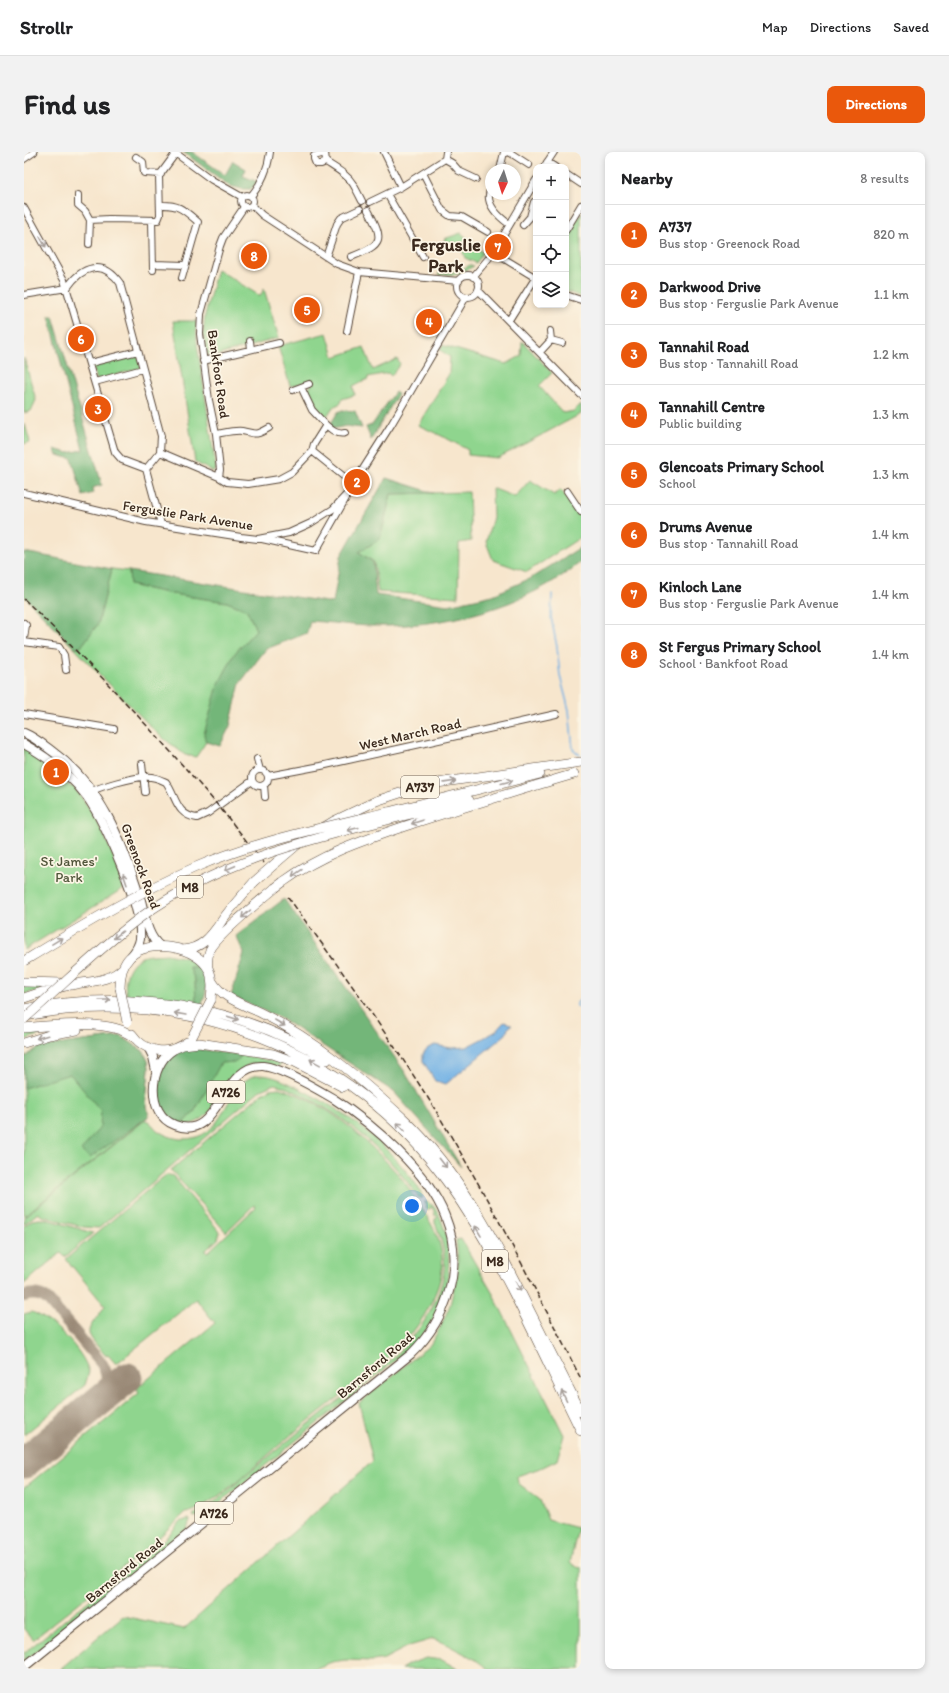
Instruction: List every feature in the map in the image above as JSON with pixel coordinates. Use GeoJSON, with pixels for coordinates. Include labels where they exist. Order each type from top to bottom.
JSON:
{"type":"FeatureCollection","features":[{"type":"Feature","properties":{"kind":"highway","name":"M8"},"geometry":{"type":"LineString","coordinates":[[24,1018],[121,932],[142,916],[193,885],[230,867],[281,848],[390,815],[581,763]]}},
{"type":"Feature","properties":{"kind":"highway","name":"A737"},"geometry":{"type":"LineString","coordinates":[[182,950],[197,947],[208,939],[239,898],[254,882],[304,839],[334,821],[376,801],[437,783],[581,763]]}},
{"type":"Feature","properties":{"kind":"highway","name":"M8"},"geometry":{"type":"LineString","coordinates":[[24,961],[126,900],[197,867],[257,846],[578,773]]}},
{"type":"Feature","properties":{"kind":"highway","name":"A737"},"geometry":{"type":"LineString","coordinates":[[208,968],[209,954],[212,946],[275,888],[319,859],[354,844],[434,817],[578,773]]}},
{"type":"Feature","properties":{"kind":"highway"},"geometry":{"type":"LineString","coordinates":[[24,998],[76,984],[114,976],[123,968],[131,955],[145,948],[160,946],[182,950],[194,956],[208,968]]}},
{"type":"Feature","properties":{"kind":"highway"},"geometry":{"type":"LineString","coordinates":[[123,968],[120,988],[127,1022],[135,1038]]}},
{"type":"Feature","properties":{"kind":"highway","name":"A726"},"geometry":{"type":"LineString","coordinates":[[149,1049],[160,1051],[173,1050],[183,1045],[192,1037],[211,1000],[212,981],[208,968]]}},
{"type":"Feature","properties":{"kind":"highway","name":"M8"},"geometry":{"type":"LineString","coordinates":[[212,981],[219,990],[228,997],[269,1017],[314,1044],[354,1074],[405,1120],[434,1151],[473,1207],[517,1285],[581,1412]]}},
{"type":"Feature","properties":{"kind":"highway"},"geometry":{"type":"LineString","coordinates":[[24,982],[76,984]]}},
{"type":"Feature","properties":{"kind":"highway","name":"M8"},"geometry":{"type":"LineString","coordinates":[[24,1009],[82,1001],[117,1000],[166,1004],[212,1012],[249,1023],[291,1041],[340,1068],[377,1095]]}},
{"type":"Feature","properties":{"kind":"highway","name":"M8"},"geometry":{"type":"LineString","coordinates":[[24,1018],[65,1010],[136,1008],[176,1013],[224,1024],[262,1037],[308,1058],[336,1075],[381,1109],[422,1150],[446,1181],[467,1212],[502,1274],[581,1431]]}},
{"type":"Feature","properties":{"kind":"highway"},"geometry":{"type":"LineString","coordinates":[[24,1028],[56,1025],[112,1028],[122,1030],[149,1049]]}},
{"type":"Feature","properties":{"kind":"highway"},"geometry":{"type":"LineString","coordinates":[[24,1043],[49,1035],[88,1026]]}},
{"type":"Feature","properties":{"kind":"highway","name":"M8"},"geometry":{"type":"LineString","coordinates":[[183,1045],[199,1043],[259,1052],[285,1058],[325,1076],[381,1109]]}},
{"type":"Feature","properties":{"kind":"main road","name":"Greenock Road"},"geometry":{"type":"LineString","coordinates":[[24,733],[60,757],[81,776],[113,844],[138,918],[139,942],[137,948],[131,955]]}},
{"type":"Feature","properties":{"kind":"main road","name":"Greenock Road"},"geometry":{"type":"LineString","coordinates":[[24,744],[53,763],[89,793],[111,820],[121,842],[150,934],[160,946]]}},
{"type":"Feature","properties":{"kind":"main road","name":"Barnsford Road"},"geometry":{"type":"LineString","coordinates":[[149,1049],[157,1072]]}},
{"type":"Feature","properties":{"kind":"main road","name":"Barnsford Road"},"geometry":{"type":"LineString","coordinates":[[24,1667],[411,1354],[426,1339],[436,1324],[445,1305],[451,1285],[454,1263],[452,1240],[445,1216],[438,1202],[422,1178],[384,1137],[360,1117],[329,1097],[280,1071],[262,1066],[249,1068],[238,1076],[213,1112],[204,1121],[192,1127],[178,1126],[163,1118],[155,1105],[154,1096],[157,1072],[162,1059],[173,1050]]}},
{"type":"Feature","properties":{"kind":"street"},"geometry":{"type":"LineString","coordinates":[[24,159],[34,152]]}},
{"type":"Feature","properties":{"kind":"street"},"geometry":{"type":"LineString","coordinates":[[251,196],[262,180],[269,165],[270,152]]}},
{"type":"Feature","properties":{"kind":"street"},"geometry":{"type":"LineString","coordinates":[[384,152],[402,187]]}},
{"type":"Feature","properties":{"kind":"street"},"geometry":{"type":"LineString","coordinates":[[362,201],[370,202],[402,187],[445,159],[446,152]]}},
{"type":"Feature","properties":{"kind":"street"},"geometry":{"type":"LineString","coordinates":[[501,164],[504,153],[509,152],[529,165]]}},
{"type":"Feature","properties":{"kind":"street"},"geometry":{"type":"LineString","coordinates":[[546,164],[554,152]]}},
{"type":"Feature","properties":{"kind":"street"},"geometry":{"type":"LineString","coordinates":[[90,220],[158,220],[160,215],[160,205],[158,183],[161,174],[175,153],[212,180],[242,197],[246,195],[251,196]]}},
{"type":"Feature","properties":{"kind":"street"},"geometry":{"type":"LineString","coordinates":[[325,153],[326,162],[316,164],[314,156],[325,153]]}},
{"type":"Feature","properties":{"kind":"street"},"geometry":{"type":"LineString","coordinates":[[136,157],[142,162],[144,173],[161,174]]}},
{"type":"Feature","properties":{"kind":"street"},"geometry":{"type":"LineString","coordinates":[[445,159],[452,163],[459,171],[476,179]]}},
{"type":"Feature","properties":{"kind":"street"},"geometry":{"type":"LineString","coordinates":[[326,162],[343,172],[354,184],[355,190],[362,201]]}},
{"type":"Feature","properties":{"kind":"street"},"geometry":{"type":"LineString","coordinates":[[423,173],[442,210],[450,216],[462,217],[488,232]]}},
{"type":"Feature","properties":{"kind":"street"},"geometry":{"type":"LineString","coordinates":[[569,176],[581,184]]}},
{"type":"Feature","properties":{"kind":"street"},"geometry":{"type":"LineString","coordinates":[[473,277],[493,253],[533,185]]}},
{"type":"Feature","properties":{"kind":"street"},"geometry":{"type":"LineString","coordinates":[[387,194],[423,257]]}},
{"type":"Feature","properties":{"kind":"street"},"geometry":{"type":"LineString","coordinates":[[78,195],[78,205],[85,211],[90,220],[89,244]]}},
{"type":"Feature","properties":{"kind":"street"},"geometry":{"type":"LineString","coordinates":[[251,196],[254,200],[252,206]]}},
{"type":"Feature","properties":{"kind":"street"},"geometry":{"type":"LineString","coordinates":[[242,197],[241,202],[244,207],[252,206]]}},
{"type":"Feature","properties":{"kind":"street"},"geometry":{"type":"LineString","coordinates":[[489,200],[495,212],[509,224]]}},
{"type":"Feature","properties":{"kind":"street"},"geometry":{"type":"LineString","coordinates":[[360,209],[360,204],[362,201]]}},
{"type":"Feature","properties":{"kind":"street"},"geometry":{"type":"LineString","coordinates":[[368,210],[371,206],[370,202]]}},
{"type":"Feature","properties":{"kind":"street"},"geometry":{"type":"LineString","coordinates":[[160,205],[172,204],[179,206],[198,222],[182,278]]}},
{"type":"Feature","properties":{"kind":"street"},"geometry":{"type":"LineString","coordinates":[[569,225],[581,205]]}},
{"type":"Feature","properties":{"kind":"street"},"geometry":{"type":"LineString","coordinates":[[252,206],[262,215],[337,264],[359,272],[459,281]]}},
{"type":"Feature","properties":{"kind":"street"},"geometry":{"type":"LineString","coordinates":[[523,225],[530,217],[533,206]]}},
{"type":"Feature","properties":{"kind":"street","name":"Bankfoot Road"},"geometry":{"type":"LineString","coordinates":[[219,477],[220,470],[216,434],[209,400],[200,334],[201,314],[220,246],[234,220],[244,207]]}},
{"type":"Feature","properties":{"kind":"street"},"geometry":{"type":"LineString","coordinates":[[24,208],[67,288],[96,382],[115,452],[122,460],[146,469]]}},
{"type":"Feature","properties":{"kind":"street"},"geometry":{"type":"LineString","coordinates":[[326,257],[337,224],[341,218],[360,209],[364,211],[368,210]]}},
{"type":"Feature","properties":{"kind":"street"},"geometry":{"type":"LineString","coordinates":[[351,257],[362,253],[377,243],[380,236],[378,228],[368,210]]}},
{"type":"Feature","properties":{"kind":"street"},"geometry":{"type":"LineString","coordinates":[[152,220],[153,267],[185,265]]}},
{"type":"Feature","properties":{"kind":"street"},"geometry":{"type":"LineString","coordinates":[[503,258],[533,276]]}},
{"type":"Feature","properties":{"kind":"street"},"geometry":{"type":"LineString","coordinates":[[24,295],[67,288],[74,277],[85,270],[97,268],[106,270],[114,275],[120,283],[161,436],[160,452],[146,469]]}},
{"type":"Feature","properties":{"kind":"street"},"geometry":{"type":"LineString","coordinates":[[347,331],[359,272]]}},
{"type":"Feature","properties":{"kind":"street"},"geometry":{"type":"LineString","coordinates":[[464,276],[473,277],[478,283],[478,290],[473,295],[466,297],[458,291],[459,281],[464,276]]}},
{"type":"Feature","properties":{"kind":"street"},"geometry":{"type":"LineString","coordinates":[[509,320],[533,283]]}},
{"type":"Feature","properties":{"kind":"street"},"geometry":{"type":"LineString","coordinates":[[478,290],[581,395]]}},
{"type":"Feature","properties":{"kind":"street"},"geometry":{"type":"LineString","coordinates":[[569,296],[581,300]]}},
{"type":"Feature","properties":{"kind":"street","name":"Ferguslie Park Avenue"},"geometry":{"type":"LineString","coordinates":[[24,493],[106,513],[161,524],[258,539],[289,533],[311,523],[333,509],[347,494],[391,425],[466,297]]}},
{"type":"Feature","properties":{"kind":"street"},"geometry":{"type":"LineString","coordinates":[[540,352],[551,340],[550,331]]}},
{"type":"Feature","properties":{"kind":"street"},"geometry":{"type":"LineString","coordinates":[[551,340],[562,343]]}},
{"type":"Feature","properties":{"kind":"street"},"geometry":{"type":"LineString","coordinates":[[250,341],[252,349]]}},
{"type":"Feature","properties":{"kind":"street"},"geometry":{"type":"LineString","coordinates":[[203,361],[278,343]]}},
{"type":"Feature","properties":{"kind":"street"},"geometry":{"type":"LineString","coordinates":[[90,363],[138,351]]}},
{"type":"Feature","properties":{"kind":"street"},"geometry":{"type":"LineString","coordinates":[[96,382],[143,369]]}},
{"type":"Feature","properties":{"kind":"street"},"geometry":{"type":"LineString","coordinates":[[293,390],[309,384]]}},
{"type":"Feature","properties":{"kind":"street"},"geometry":{"type":"LineString","coordinates":[[301,387],[312,410],[326,425],[334,432],[340,434],[345,433]]}},
{"type":"Feature","properties":{"kind":"street"},"geometry":{"type":"LineString","coordinates":[[160,452],[219,477],[227,482],[248,484],[279,479],[292,472],[312,451],[314,444],[326,425]]}},
{"type":"Feature","properties":{"kind":"street","name":"Bankfoot Road"},"geometry":{"type":"LineString","coordinates":[[216,434],[241,431],[249,434],[258,434],[269,428]]}},
{"type":"Feature","properties":{"kind":"street"},"geometry":{"type":"LineString","coordinates":[[312,451],[353,484]]}},
{"type":"Feature","properties":{"kind":"street"},"geometry":{"type":"LineString","coordinates":[[146,469],[161,524]]}},
{"type":"Feature","properties":{"kind":"street"},"geometry":{"type":"LineString","coordinates":[[567,491],[581,512]]}},
{"type":"Feature","properties":{"kind":"street"},"geometry":{"type":"LineString","coordinates":[[258,539],[316,551],[342,506],[347,494]]}},
{"type":"Feature","properties":{"kind":"street"},"geometry":{"type":"LineString","coordinates":[[24,623],[26,625],[24,640],[59,647],[64,655],[66,670]]}},
{"type":"Feature","properties":{"kind":"street"},"geometry":{"type":"LineString","coordinates":[[24,714],[114,729]]}},
{"type":"Feature","properties":{"kind":"street","name":"West March Road"},"geometry":{"type":"LineString","coordinates":[[268,776],[321,766],[556,714]]}},
{"type":"Feature","properties":{"kind":"street"},"geometry":{"type":"LineString","coordinates":[[257,759],[260,770]]}},
{"type":"Feature","properties":{"kind":"street"},"geometry":{"type":"LineString","coordinates":[[142,764],[145,792]]}},
{"type":"Feature","properties":{"kind":"street"},"geometry":{"type":"LineString","coordinates":[[89,793],[144,777],[152,777],[166,782],[179,808],[184,814],[198,818],[208,813],[252,782],[253,773],[260,770],[265,771],[268,776],[268,781],[264,785],[259,786],[252,782]]}},
{"type":"Feature","properties":{"kind":"street"},"geometry":{"type":"LineString","coordinates":[[264,785],[265,797]]}},
{"type":"Feature","properties":{"kind":"green space"},"geometry":{"type":"Polygon","coordinates":[[[183,152],[192,152],[225,175],[233,161],[246,169],[243,176],[258,182],[251,189],[242,189],[230,186],[183,152]]]}},
{"type":"Feature","properties":{"kind":"green space"},"geometry":{"type":"Polygon","coordinates":[[[581,213],[581,297],[569,292],[569,233],[581,213]]]}},
{"type":"Feature","properties":{"kind":"green space"},"geometry":{"type":"Polygon","coordinates":[[[461,233],[483,253],[476,263],[465,258],[460,244],[454,245],[453,242],[446,244],[444,239],[461,233]]]}},
{"type":"Feature","properties":{"kind":"green space"},"geometry":{"type":"Polygon","coordinates":[[[470,265],[474,266],[458,274],[438,275],[440,272],[456,272],[470,265]]]}},
{"type":"Feature","properties":{"kind":"green space"},"geometry":{"type":"Polygon","coordinates":[[[217,269],[260,296],[264,289],[279,338],[211,357],[206,353],[203,334],[205,315],[217,269]]]}},
{"type":"Feature","properties":{"kind":"green space"},"geometry":{"type":"Polygon","coordinates":[[[49,316],[53,316],[102,485],[92,488],[93,493],[83,496],[72,459],[57,455],[54,449],[68,453],[83,450],[49,316]]]}},
{"type":"Feature","properties":{"kind":"green space"},"geometry":{"type":"Polygon","coordinates":[[[173,321],[196,321],[197,343],[216,469],[213,472],[195,462],[173,321]]]}},
{"type":"Feature","properties":{"kind":"green space"},"geometry":{"type":"Polygon","coordinates":[[[327,333],[334,357],[364,347],[373,370],[397,359],[400,364],[391,376],[388,373],[368,377],[368,379],[353,386],[355,395],[342,399],[341,403],[333,407],[325,419],[306,393],[307,389],[311,387],[310,381],[290,386],[278,346],[327,333]]]}},
{"type":"Feature","properties":{"kind":"green space"},"geometry":{"type":"Polygon","coordinates":[[[522,341],[552,373],[539,386],[563,413],[574,411],[581,404],[581,414],[498,458],[468,455],[468,450],[418,425],[449,374],[450,357],[440,350],[442,345],[506,364],[521,356],[522,341]]]}},
{"type":"Feature","properties":{"kind":"green space"},"geometry":{"type":"Polygon","coordinates":[[[137,353],[141,368],[97,380],[92,364],[137,353]]]}},
{"type":"Feature","properties":{"kind":"green space"},"geometry":{"type":"Polygon","coordinates":[[[24,358],[36,400],[31,411],[24,413],[24,358]]]}},
{"type":"Feature","properties":{"kind":"green space"},"geometry":{"type":"Polygon","coordinates":[[[395,392],[398,394],[371,440],[366,427],[372,425],[395,392]]]}},
{"type":"Feature","properties":{"kind":"green space"},"geometry":{"type":"Polygon","coordinates":[[[342,410],[355,411],[362,428],[346,426],[332,429],[330,425],[338,412],[342,410]]]}},
{"type":"Feature","properties":{"kind":"green space"},"geometry":{"type":"Polygon","coordinates":[[[25,424],[30,442],[24,444],[24,425],[25,424]]]}},
{"type":"Feature","properties":{"kind":"green space"},"geometry":{"type":"Polygon","coordinates":[[[386,478],[434,493],[391,494],[380,539],[359,552],[373,562],[376,595],[448,605],[493,595],[531,578],[581,547],[581,562],[559,578],[535,592],[483,612],[456,618],[428,623],[373,626],[310,621],[307,633],[266,649],[240,683],[230,726],[220,746],[206,742],[204,734],[218,685],[235,653],[256,630],[247,610],[227,602],[172,594],[130,585],[129,571],[333,603],[341,556],[386,478]]]}},
{"type":"Feature","properties":{"kind":"green space"},"geometry":{"type":"Polygon","coordinates":[[[530,480],[554,495],[561,490],[581,518],[581,537],[527,572],[493,560],[486,542],[493,517],[492,488],[515,497],[530,480]]]}},
{"type":"Feature","properties":{"kind":"green space"},"geometry":{"type":"Polygon","coordinates":[[[469,492],[471,541],[459,543],[458,597],[378,592],[374,562],[359,552],[380,539],[391,494],[469,492]]]}},
{"type":"Feature","properties":{"kind":"green space"},"geometry":{"type":"Polygon","coordinates":[[[24,552],[112,569],[98,624],[80,648],[74,648],[24,596],[24,552]]]}},
{"type":"Feature","properties":{"kind":"green space"},"geometry":{"type":"Polygon","coordinates":[[[112,569],[129,571],[130,585],[172,594],[227,602],[247,610],[256,630],[235,653],[204,734],[206,742],[196,757],[185,755],[158,734],[74,648],[80,648],[98,624],[112,569]]]}},
{"type":"Feature","properties":{"kind":"green space","name":"St James' Park"},"geometry":{"type":"Polygon","coordinates":[[[24,747],[41,757],[49,769],[71,787],[73,786],[82,797],[97,821],[115,860],[124,888],[24,950],[24,747]]]}},
{"type":"Feature","properties":{"kind":"green space"},"geometry":{"type":"Polygon","coordinates":[[[284,899],[405,1072],[461,1167],[394,1092],[282,1019],[231,996],[244,953],[236,936],[284,899]]]}},
{"type":"Feature","properties":{"kind":"green space"},"geometry":{"type":"Polygon","coordinates":[[[167,954],[191,959],[201,967],[189,967],[195,980],[196,1004],[127,996],[126,979],[127,974],[133,964],[145,956],[167,954]]]}},
{"type":"Feature","properties":{"kind":"green space"},"geometry":{"type":"Polygon","coordinates":[[[189,967],[201,967],[205,977],[206,991],[201,1006],[196,1004],[195,980],[189,967]]]}},
{"type":"Feature","properties":{"kind":"green space"},"geometry":{"type":"Polygon","coordinates":[[[24,985],[45,986],[45,989],[24,994],[24,985]]]}},
{"type":"Feature","properties":{"kind":"green space"},"geometry":{"type":"Polygon","coordinates":[[[53,1030],[24,1040],[24,1032],[53,1030]]]}},
{"type":"Feature","properties":{"kind":"green space"},"geometry":{"type":"Polygon","coordinates":[[[121,1036],[143,1051],[148,1061],[149,1068],[146,1101],[149,1116],[24,1216],[24,1058],[39,1047],[121,1036]]]}},
{"type":"Feature","properties":{"kind":"green space"},"geometry":{"type":"Polygon","coordinates":[[[121,1036],[143,1051],[148,1061],[149,1068],[146,1101],[149,1116],[90,1158],[81,1151],[100,1127],[101,1111],[70,1074],[24,1088],[24,1058],[39,1047],[121,1036]]]}},
{"type":"Feature","properties":{"kind":"green space"},"geometry":{"type":"Polygon","coordinates":[[[191,1048],[242,1055],[236,1062],[221,1063],[193,1114],[180,1125],[164,1115],[157,1096],[162,1066],[166,1057],[180,1050],[191,1048]]]}},
{"type":"Feature","properties":{"kind":"green space"},"geometry":{"type":"Polygon","coordinates":[[[242,1055],[282,1063],[277,1067],[258,1063],[247,1066],[235,1075],[210,1112],[202,1119],[193,1123],[180,1125],[193,1114],[221,1062],[236,1062],[242,1055]]]}},
{"type":"Feature","properties":{"kind":"green space"},"geometry":{"type":"Polygon","coordinates":[[[256,1075],[274,1077],[291,1085],[331,1106],[358,1124],[394,1157],[415,1183],[423,1198],[419,1198],[395,1167],[352,1126],[319,1104],[292,1090],[274,1084],[259,1091],[99,1228],[83,1227],[42,1216],[38,1213],[24,1224],[24,1217],[145,1120],[160,1132],[171,1137],[180,1139],[196,1137],[208,1131],[216,1123],[236,1090],[245,1081],[256,1075]]]}},
{"type":"Feature","properties":{"kind":"green space"},"geometry":{"type":"Polygon","coordinates":[[[279,1088],[312,1102],[342,1121],[369,1144],[406,1184],[435,1232],[441,1249],[442,1267],[439,1284],[435,1295],[415,1329],[396,1351],[284,1441],[236,1483],[207,1504],[185,1513],[153,1543],[33,1640],[24,1629],[24,1488],[139,1393],[136,1389],[215,1323],[196,1299],[116,1364],[98,1347],[90,1336],[89,1331],[93,1322],[105,1306],[66,1259],[162,1178],[168,1175],[173,1176],[220,1232],[218,1239],[205,1251],[207,1253],[256,1207],[254,1205],[226,1232],[171,1170],[260,1095],[270,1089],[279,1088]]]}},
{"type":"Feature","properties":{"kind":"green space"},"geometry":{"type":"Polygon","coordinates":[[[425,1201],[435,1207],[438,1211],[446,1234],[449,1260],[443,1298],[425,1332],[402,1355],[203,1516],[194,1517],[193,1515],[213,1503],[311,1422],[372,1376],[413,1337],[424,1321],[439,1293],[445,1264],[442,1244],[435,1223],[435,1219],[438,1217],[436,1215],[434,1216],[435,1213],[432,1207],[427,1210],[425,1201]]]}},
{"type":"Feature","properties":{"kind":"green space"},"geometry":{"type":"Polygon","coordinates":[[[46,1219],[93,1233],[65,1257],[61,1253],[24,1284],[24,1226],[32,1220],[46,1219]]]}},
{"type":"Feature","properties":{"kind":"green space"},"geometry":{"type":"Polygon","coordinates":[[[461,1239],[493,1294],[564,1435],[557,1460],[543,1467],[517,1476],[518,1483],[540,1500],[548,1520],[578,1528],[570,1563],[579,1568],[581,1566],[581,1669],[488,1669],[476,1660],[444,1643],[433,1639],[409,1646],[384,1659],[373,1661],[345,1660],[332,1662],[314,1669],[60,1669],[123,1616],[184,1629],[373,1461],[359,1403],[430,1345],[441,1326],[450,1305],[457,1275],[458,1260],[456,1240],[461,1239]]]}},
{"type":"Feature","properties":{"kind":"green space"},"geometry":{"type":"Polygon","coordinates":[[[32,1312],[58,1329],[74,1345],[86,1363],[89,1372],[85,1385],[24,1435],[24,1314],[32,1312]]]}},
{"type":"Feature","properties":{"kind":"green space"},"geometry":{"type":"Polygon","coordinates":[[[188,1519],[190,1520],[187,1529],[24,1662],[24,1653],[166,1538],[180,1522],[188,1519]]]}},
{"type":"Feature","properties":{"kind":"green space"},"geometry":{"type":"Polygon","coordinates":[[[426,1658],[442,1660],[458,1669],[401,1669],[409,1664],[426,1658]]]}},
{"type":"Feature","properties":{"kind":"water"},"geometry":{"type":"Polygon","coordinates":[[[504,1022],[511,1024],[506,1034],[446,1084],[435,1081],[423,1061],[423,1054],[428,1048],[435,1045],[451,1048],[466,1047],[495,1032],[504,1022]]]}},
{"type":"Feature","properties":{"kind":"waterway"},"geometry":{"type":"LineString","coordinates":[[552,594],[551,617],[557,647],[560,676],[569,710],[573,749],[580,755]]}},
{"type":"Feature","properties":{"kind":"waterway"},"geometry":{"type":"LineString","coordinates":[[581,999],[577,1003],[577,1006],[581,1008]]}},
{"type":"Feature","properties":{"kind":"taxiway"},"geometry":{"type":"LineString","coordinates":[[24,1296],[37,1295],[43,1296],[48,1300],[102,1364],[105,1369],[107,1383],[99,1401]]}},
{"type":"Feature","properties":{"kind":"runway"},"geometry":{"type":"LineString","coordinates":[[24,1463],[127,1378]]}},
{"type":"Feature","properties":{"kind":"railway"},"geometry":{"type":"LineString","coordinates":[[24,599],[98,673],[169,750],[215,802],[264,863]]}},
{"type":"Feature","properties":{"kind":"railway"},"geometry":{"type":"LineString","coordinates":[[288,897],[377,1021],[449,1132],[526,1272],[581,1379]]}},
{"type":"Feature","properties":{"kind":"place","name":"Kinloch Lane"},"geometry":{"type":"Point","coordinates":[498,247]}},
{"type":"Feature","properties":{"kind":"place","name":"St Fergus Primary School"},"geometry":{"type":"Point","coordinates":[254,256]}},
{"type":"Feature","properties":{"kind":"place","name":"Glencoats Primary School"},"geometry":{"type":"Point","coordinates":[307,310]}},
{"type":"Feature","properties":{"kind":"place","name":"Tannahill Centre"},"geometry":{"type":"Point","coordinates":[429,322]}},
{"type":"Feature","properties":{"kind":"place","name":"Drums Avenue"},"geometry":{"type":"Point","coordinates":[81,339]}},
{"type":"Feature","properties":{"kind":"place","name":"Tannahil Road"},"geometry":{"type":"Point","coordinates":[98,409]}},
{"type":"Feature","properties":{"kind":"place","name":"Darkwood Drive"},"geometry":{"type":"Point","coordinates":[357,482]}},
{"type":"Feature","properties":{"kind":"place","name":"A737"},"geometry":{"type":"Point","coordinates":[56,772]}},
{"type":"Feature","properties":{"kind":"district","name":"Ferguslie Park"},"geometry":{"type":"Point","coordinates":[446,255]}}]}
